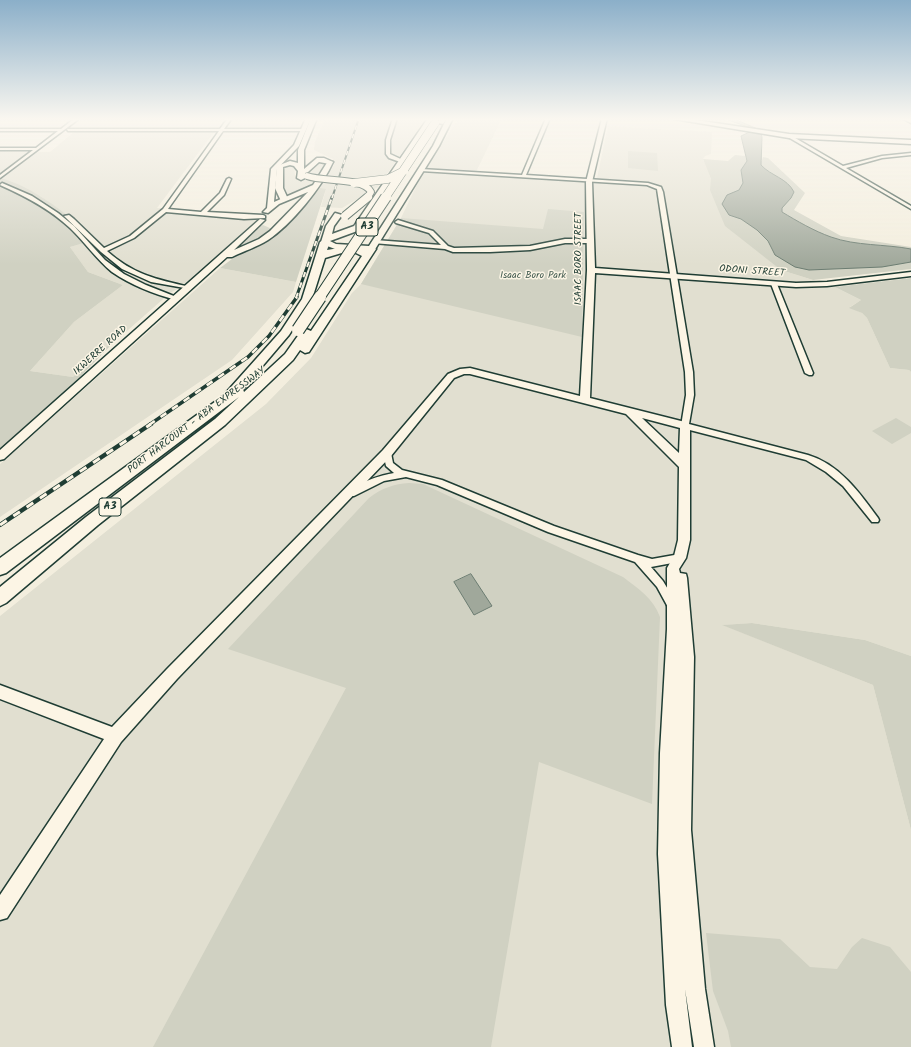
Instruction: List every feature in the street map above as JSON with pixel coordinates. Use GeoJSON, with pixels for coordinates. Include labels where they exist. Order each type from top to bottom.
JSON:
{"type":"FeatureCollection","features":[{"type":"Feature","properties":{"kind":"highway"},"geometry":{"type":"LineString","coordinates":[[354,183],[388,179],[401,167]]}},
{"type":"Feature","properties":{"kind":"highway","name":"PORT HARCOURT - ABA EXPRESSWAY"},"geometry":{"type":"LineString","coordinates":[[1,598],[92,521],[220,422],[289,357],[302,331],[401,167]]}},
{"type":"Feature","properties":{"kind":"highway","name":"PORT HARCOURT - ABA EXPRESSWAY"},"geometry":{"type":"LineString","coordinates":[[0,570],[35,540],[222,404],[264,370],[281,354],[302,331],[408,167]]}},
{"type":"Feature","properties":{"kind":"highway"},"geometry":{"type":"LineString","coordinates":[[222,404],[285,333],[308,299],[325,240]]}},
{"type":"Feature","properties":{"kind":"highway"},"geometry":{"type":"LineString","coordinates":[[321,256],[335,251],[373,247]]}},
{"type":"Feature","properties":{"kind":"highway"},"geometry":{"type":"LineString","coordinates":[[220,422],[299,356],[373,247]]}},
{"type":"Feature","properties":{"kind":"main road"},"geometry":{"type":"LineString","coordinates":[[280,167],[279,189],[280,195],[284,199]]}},
{"type":"Feature","properties":{"kind":"main road"},"geometry":{"type":"LineString","coordinates":[[299,167],[309,181],[354,185],[364,189],[364,195],[342,216],[337,228],[340,235],[373,247]]}},
{"type":"Feature","properties":{"kind":"main road"},"geometry":{"type":"LineString","coordinates":[[302,167],[303,174]]}},
{"type":"Feature","properties":{"kind":"main road"},"geometry":{"type":"LineString","coordinates":[[303,174],[306,167]]}},
{"type":"Feature","properties":{"kind":"main road"},"geometry":{"type":"LineString","coordinates":[[303,174],[310,167]]}},
{"type":"Feature","properties":{"kind":"main road"},"geometry":{"type":"LineString","coordinates":[[325,240],[357,228],[401,167]]}},
{"type":"Feature","properties":{"kind":"main road"},"geometry":{"type":"LineString","coordinates":[[406,167],[421,170]]}},
{"type":"Feature","properties":{"kind":"main road"},"geometry":{"type":"LineString","coordinates":[[373,247],[423,167]]}},
{"type":"Feature","properties":{"kind":"main road"},"geometry":{"type":"LineString","coordinates":[[303,174],[316,180],[354,183],[367,186],[370,190],[370,194],[330,226],[325,240]]}},
{"type":"Feature","properties":{"kind":"main road"},"geometry":{"type":"LineString","coordinates":[[325,240],[335,246],[373,247]]}},
{"type":"Feature","properties":{"kind":"street"},"geometry":{"type":"LineString","coordinates":[[12,177],[21,167]]}},
{"type":"Feature","properties":{"kind":"street"},"geometry":{"type":"LineString","coordinates":[[1,184],[24,167]]}},
{"type":"Feature","properties":{"kind":"street"},"geometry":{"type":"LineString","coordinates":[[103,251],[132,237],[165,210],[196,167]]}},
{"type":"Feature","properties":{"kind":"street"},"geometry":{"type":"LineString","coordinates":[[270,208],[274,169],[276,167]]}},
{"type":"Feature","properties":{"kind":"street","name":"IKWERRE ROAD"},"geometry":{"type":"LineString","coordinates":[[217,262],[266,238],[303,202],[324,176],[328,167]]}},
{"type":"Feature","properties":{"kind":"street"},"geometry":{"type":"LineString","coordinates":[[523,177],[527,167]]}},
{"type":"Feature","properties":{"kind":"street","name":"ISAAC BORO STREET"},"geometry":{"type":"LineString","coordinates":[[585,401],[591,270],[589,241],[589,182],[592,167]]}},
{"type":"Feature","properties":{"kind":"street"},"geometry":{"type":"LineString","coordinates":[[844,167],[910,207]]}},
{"type":"Feature","properties":{"kind":"street"},"geometry":{"type":"LineString","coordinates":[[421,170],[589,182],[648,184],[659,188],[661,192],[689,372],[690,395],[685,426],[684,467],[686,523],[680,558],[687,658],[682,830],[694,989],[704,1047]]}},
{"type":"Feature","properties":{"kind":"street"},"geometry":{"type":"LineString","coordinates":[[0,176],[12,177],[79,224],[103,251],[132,274],[158,283],[188,288]]}},
{"type":"Feature","properties":{"kind":"street"},"geometry":{"type":"LineString","coordinates":[[203,213],[222,194],[229,179]]}},
{"type":"Feature","properties":{"kind":"street"},"geometry":{"type":"LineString","coordinates":[[1,184],[29,197],[72,226],[94,254],[115,271],[135,283],[176,298]]}},
{"type":"Feature","properties":{"kind":"street","name":"IKWERRE ROAD"},"geometry":{"type":"LineString","coordinates":[[0,456],[217,262],[261,220],[270,208],[284,199],[314,187]]}},
{"type":"Feature","properties":{"kind":"street"},"geometry":{"type":"LineString","coordinates":[[165,210],[244,217],[256,221],[261,220],[269,224],[286,218],[290,205],[284,199]]}},
{"type":"Feature","properties":{"kind":"street"},"geometry":{"type":"LineString","coordinates":[[398,222],[428,230],[446,247],[453,250],[530,248],[565,241],[589,241]]}},
{"type":"Feature","properties":{"kind":"street"},"geometry":{"type":"LineString","coordinates":[[373,247],[446,247]]}},
{"type":"Feature","properties":{"kind":"street","name":"ODONI STREET"},"geometry":{"type":"LineString","coordinates":[[591,270],[774,284],[827,284],[911,274]]}},
{"type":"Feature","properties":{"kind":"street"},"geometry":{"type":"LineString","coordinates":[[774,284],[809,373]]}},
{"type":"Feature","properties":{"kind":"street"},"geometry":{"type":"LineString","coordinates":[[0,911],[115,736],[172,674],[387,452],[451,376],[463,371],[482,373],[808,458],[822,464],[853,490],[875,520]]}},
{"type":"Feature","properties":{"kind":"street"},"geometry":{"type":"LineString","coordinates":[[629,412],[676,456],[684,467]]}},
{"type":"Feature","properties":{"kind":"street"},"geometry":{"type":"LineString","coordinates":[[387,452],[389,464],[393,468],[410,475],[439,482],[551,529],[652,563],[680,558]]}},
{"type":"Feature","properties":{"kind":"street"},"geometry":{"type":"LineString","coordinates":[[344,498],[379,479],[392,475],[410,475]]}},
{"type":"Feature","properties":{"kind":"street"},"geometry":{"type":"LineString","coordinates":[[680,558],[673,568],[674,608],[672,699],[668,752],[667,854],[676,1005],[682,1047]]}},
{"type":"Feature","properties":{"kind":"street"},"geometry":{"type":"LineString","coordinates":[[638,559],[660,584],[674,608]]}},
{"type":"Feature","properties":{"kind":"street"},"geometry":{"type":"LineString","coordinates":[[0,692],[115,736]]}},
{"type":"Feature","properties":{"kind":"shaded area"},"geometry":{"type":"Polygon","coordinates":[[[0,167],[188,167],[157,208],[251,216],[260,214],[253,226],[191,281],[170,293],[111,345],[102,348],[73,377],[30,371],[74,322],[123,285],[88,272],[70,247],[93,240],[80,224],[43,198],[13,182],[0,178],[0,167]]]}},
{"type":"Feature","properties":{"kind":"shaded area"},"geometry":{"type":"Polygon","coordinates":[[[282,167],[294,167],[295,176],[302,181],[310,177],[310,171],[313,167],[325,167],[312,186],[286,197],[283,194],[282,167]]]}},
{"type":"Feature","properties":{"kind":"shaded area"},"geometry":{"type":"Polygon","coordinates":[[[333,167],[392,167],[378,187],[342,208],[321,207],[326,189],[315,189],[333,167]]]}},
{"type":"Feature","properties":{"kind":"shaded area"},"geometry":{"type":"Polygon","coordinates":[[[478,167],[476,172],[599,180],[597,178],[599,167],[706,167],[711,179],[711,185],[781,270],[835,287],[861,300],[850,307],[862,313],[867,318],[890,368],[909,370],[911,372],[911,656],[865,640],[752,623],[723,625],[873,685],[911,830],[911,1047],[0,1047],[0,616],[266,404],[311,358],[352,293],[361,284],[401,218],[425,168],[478,167]]]}},
{"type":"Feature","properties":{"kind":"shaded area"},"geometry":{"type":"Polygon","coordinates":[[[743,167],[763,167],[787,183],[794,192],[782,208],[782,212],[818,232],[850,242],[911,249],[911,262],[882,267],[809,270],[795,267],[775,255],[768,241],[757,230],[741,219],[729,215],[722,204],[727,195],[739,190],[743,183],[741,170],[743,167]]]}},
{"type":"Feature","properties":{"kind":"shaded area"},"geometry":{"type":"Polygon","coordinates":[[[220,268],[296,282],[293,292],[232,360],[0,517],[0,464],[220,268]]]}},
{"type":"Feature","properties":{"kind":"shaded area"},"geometry":{"type":"Polygon","coordinates":[[[471,574],[492,606],[474,615],[454,582],[471,574]]]}},
{"type":"Feature","properties":{"kind":"green space"},"geometry":{"type":"Polygon","coordinates":[[[658,167],[658,171],[628,168],[658,167]]]}},
{"type":"Feature","properties":{"kind":"green space"},"geometry":{"type":"Polygon","coordinates":[[[706,167],[743,167],[741,170],[750,211],[903,263],[911,262],[911,269],[813,280],[781,270],[725,226],[710,190],[711,179],[706,167]]]}},
{"type":"Feature","properties":{"kind":"green space"},"geometry":{"type":"Polygon","coordinates":[[[760,167],[777,167],[805,193],[794,210],[841,236],[911,247],[911,254],[798,241],[758,173],[760,167]]]}},
{"type":"Feature","properties":{"kind":"green space"},"geometry":{"type":"Polygon","coordinates":[[[0,178],[25,187],[51,203],[75,222],[94,240],[70,247],[88,272],[123,285],[74,322],[30,371],[73,377],[102,348],[111,345],[78,379],[0,448],[0,178]]]}},
{"type":"Feature","properties":{"kind":"green space"},"geometry":{"type":"Polygon","coordinates":[[[315,189],[326,189],[296,282],[220,268],[240,253],[279,232],[315,189]]]}},
{"type":"Feature","properties":{"kind":"green space","name":"Isaac Boro Park"},"geometry":{"type":"Polygon","coordinates":[[[548,209],[584,212],[582,337],[361,284],[401,218],[543,229],[548,209]]]}},
{"type":"Feature","properties":{"kind":"green space"},"geometry":{"type":"Polygon","coordinates":[[[263,225],[272,229],[260,239],[234,250],[258,227],[263,225]]]}},
{"type":"Feature","properties":{"kind":"green space"},"geometry":{"type":"Polygon","coordinates":[[[911,278],[911,372],[909,370],[890,368],[867,318],[862,313],[849,308],[861,300],[835,287],[911,278]]]}},
{"type":"Feature","properties":{"kind":"green space"},"geometry":{"type":"Polygon","coordinates":[[[896,418],[911,427],[911,433],[892,444],[872,431],[896,418]]]}},
{"type":"Feature","properties":{"kind":"green space"},"geometry":{"type":"Polygon","coordinates":[[[409,483],[423,484],[623,577],[645,594],[654,604],[660,617],[652,804],[539,762],[491,1047],[153,1047],[346,688],[228,649],[369,498],[388,487],[409,483]]]}},
{"type":"Feature","properties":{"kind":"green space"},"geometry":{"type":"Polygon","coordinates":[[[752,623],[865,640],[911,656],[911,830],[873,685],[722,625],[752,623]]]}},
{"type":"Feature","properties":{"kind":"green space"},"geometry":{"type":"Polygon","coordinates":[[[706,933],[780,939],[810,967],[837,969],[852,947],[862,938],[890,947],[911,972],[911,1047],[731,1047],[728,1031],[713,991],[706,933]]]}},
{"type":"Feature","properties":{"kind":"railway"},"geometry":{"type":"LineString","coordinates":[[332,198],[343,167]]}},
{"type":"Feature","properties":{"kind":"railway"},"geometry":{"type":"LineString","coordinates":[[296,298],[332,197]]}},
{"type":"Feature","properties":{"kind":"railway"},"geometry":{"type":"LineString","coordinates":[[149,425],[248,357],[269,336],[297,297]]}},
{"type":"Feature","properties":{"kind":"railway"},"geometry":{"type":"LineString","coordinates":[[0,525],[151,424]]}}]}
